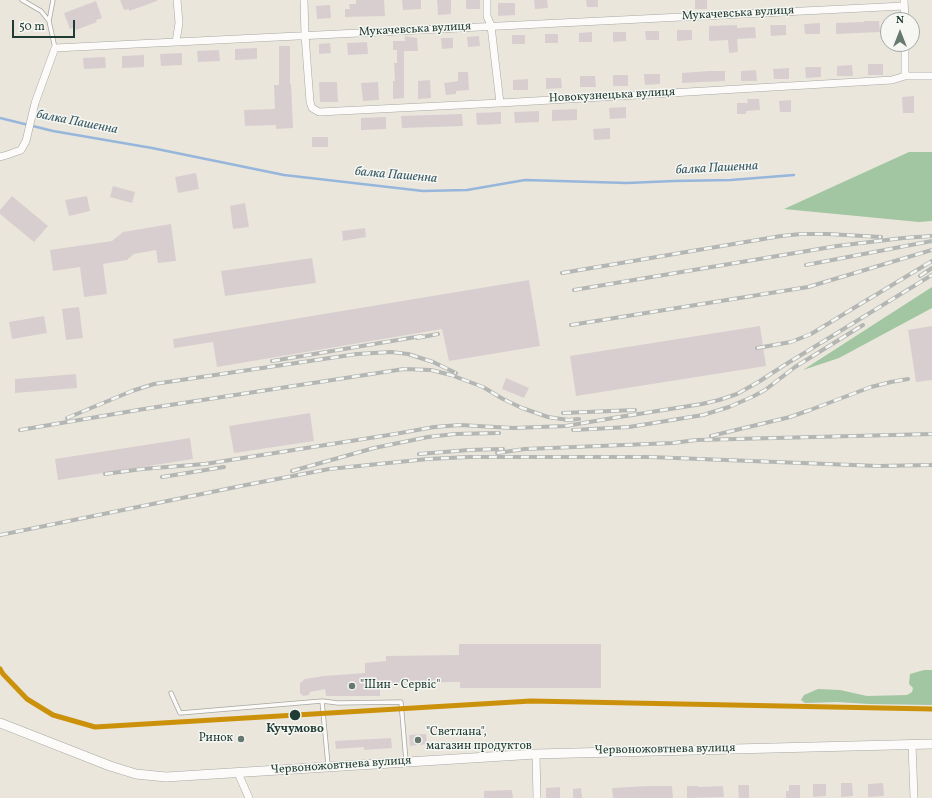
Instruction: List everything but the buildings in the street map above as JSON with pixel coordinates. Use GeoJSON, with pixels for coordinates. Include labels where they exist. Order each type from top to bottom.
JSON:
{"type":"FeatureCollection","features":[{"type":"Feature","properties":{"kind":"main road","name":"Червоножовтнева вулиця"},"geometry":{"type":"LineString","coordinates":[[1,722],[110,766],[136,774],[166,777],[536,754],[932,744]]}},
{"type":"Feature","properties":{"kind":"street"},"geometry":{"type":"LineString","coordinates":[[176,42],[179,23],[177,0]]}},
{"type":"Feature","properties":{"kind":"street"},"geometry":{"type":"LineString","coordinates":[[304,0],[305,35]]}},
{"type":"Feature","properties":{"kind":"street"},"geometry":{"type":"LineString","coordinates":[[487,0],[487,16],[490,26],[500,103]]}},
{"type":"Feature","properties":{"kind":"street","name":"Мукачевська вулиця"},"geometry":{"type":"LineString","coordinates":[[55,48],[904,3]]}},
{"type":"Feature","properties":{"kind":"street","name":"Новокузнецька вулиця"},"geometry":{"type":"LineString","coordinates":[[305,35],[310,102],[312,108],[319,112],[892,80],[905,76],[932,76]]}},
{"type":"Feature","properties":{"kind":"street"},"geometry":{"type":"LineString","coordinates":[[0,157],[21,150],[26,141],[35,103],[55,48]]}},
{"type":"Feature","properties":{"kind":"street"},"geometry":{"type":"LineString","coordinates":[[905,52],[905,76]]}},
{"type":"Feature","properties":{"kind":"street"},"geometry":{"type":"LineString","coordinates":[[912,744],[914,798]]}},
{"type":"Feature","properties":{"kind":"street"},"geometry":{"type":"LineString","coordinates":[[536,754],[536,798]]}},
{"type":"Feature","properties":{"kind":"street"},"geometry":{"type":"LineString","coordinates":[[238,773],[249,798]]}},
{"type":"Feature","properties":{"kind":"lane"},"geometry":{"type":"LineString","coordinates":[[22,0],[41,11],[49,21]]}},
{"type":"Feature","properties":{"kind":"lane"},"geometry":{"type":"LineString","coordinates":[[53,0],[49,21],[55,48]]}},
{"type":"Feature","properties":{"kind":"lane"},"geometry":{"type":"LineString","coordinates":[[171,693],[180,713],[322,701],[401,702],[406,761]]}},
{"type":"Feature","properties":{"kind":"lane"},"geometry":{"type":"LineString","coordinates":[[322,701],[328,766]]}},
{"type":"Feature","properties":{"kind":"green space"},"geometry":{"type":"Polygon","coordinates":[[[909,152],[932,152],[932,221],[919,222],[784,209],[909,152]]]}},
{"type":"Feature","properties":{"kind":"green space"},"geometry":{"type":"Polygon","coordinates":[[[932,287],[932,308],[839,358],[803,370],[932,287]]]}},
{"type":"Feature","properties":{"kind":"green space"},"geometry":{"type":"Polygon","coordinates":[[[924,670],[932,670],[932,705],[837,702],[805,703],[801,700],[804,695],[818,689],[840,690],[867,696],[907,695],[912,692],[913,688],[909,684],[910,674],[924,670]]]}},
{"type":"Feature","properties":{"kind":"waterway","name":"балка Пашенна"},"geometry":{"type":"LineString","coordinates":[[0,118],[53,131],[152,148],[284,175],[423,191],[467,190],[525,180],[627,183],[731,180],[794,175]]}},
{"type":"Feature","properties":{"kind":"railway"},"geometry":{"type":"LineString","coordinates":[[562,273],[781,236],[828,234],[881,237]]}},
{"type":"Feature","properties":{"kind":"railway"},"geometry":{"type":"LineString","coordinates":[[574,290],[837,246],[932,236]]}},
{"type":"Feature","properties":{"kind":"railway"},"geometry":{"type":"LineString","coordinates":[[806,265],[932,241]]}},
{"type":"Feature","properties":{"kind":"railway"},"geometry":{"type":"LineString","coordinates":[[571,325],[808,287],[932,250]]}},
{"type":"Feature","properties":{"kind":"railway"},"geometry":{"type":"LineString","coordinates":[[869,299],[932,261]]}},
{"type":"Feature","properties":{"kind":"railway"},"geometry":{"type":"LineString","coordinates":[[920,276],[932,268]]}},
{"type":"Feature","properties":{"kind":"railway"},"geometry":{"type":"LineString","coordinates":[[105,474],[142,469],[205,464],[434,427],[460,425],[513,428],[566,426],[719,400],[737,394],[760,381],[932,275]]}},
{"type":"Feature","properties":{"kind":"railway"},"geometry":{"type":"LineString","coordinates":[[757,348],[791,342],[811,334],[872,297]]}},
{"type":"Feature","properties":{"kind":"railway"},"geometry":{"type":"LineString","coordinates":[[573,430],[629,427],[703,415],[729,407],[765,390],[795,367],[863,325]]}},
{"type":"Feature","properties":{"kind":"railway"},"geometry":{"type":"LineString","coordinates":[[417,338],[438,334]]}},
{"type":"Feature","properties":{"kind":"railway"},"geometry":{"type":"LineString","coordinates":[[272,361],[422,336]]}},
{"type":"Feature","properties":{"kind":"railway"},"geometry":{"type":"LineString","coordinates":[[67,418],[132,391],[154,384],[357,354],[391,352],[408,354],[433,362],[456,373]]}},
{"type":"Feature","properties":{"kind":"railway"},"geometry":{"type":"LineString","coordinates":[[20,430],[144,409],[404,369],[431,370],[451,375],[483,387],[522,408],[548,417],[568,420],[579,419]]}},
{"type":"Feature","properties":{"kind":"railway"},"geometry":{"type":"LineString","coordinates":[[711,436],[790,417],[871,387],[908,379]]}},
{"type":"Feature","properties":{"kind":"railway"},"geometry":{"type":"LineString","coordinates":[[563,413],[635,410]]}},
{"type":"Feature","properties":{"kind":"railway"},"geometry":{"type":"LineString","coordinates":[[292,471],[374,448],[428,437],[455,434],[499,433]]}},
{"type":"Feature","properties":{"kind":"railway"},"geometry":{"type":"LineString","coordinates":[[497,453],[525,449],[673,443],[696,440],[932,434]]}},
{"type":"Feature","properties":{"kind":"railway"},"geometry":{"type":"LineString","coordinates":[[419,454],[503,449]]}},
{"type":"Feature","properties":{"kind":"railway"},"geometry":{"type":"LineString","coordinates":[[0,535],[329,469],[428,459],[469,457],[650,457],[878,466],[932,465]]}},
{"type":"Feature","properties":{"kind":"railway"},"geometry":{"type":"LineString","coordinates":[[162,477],[224,467]]}},
{"type":"Feature","properties":{"kind":"transit line"},"geometry":{"type":"LineString","coordinates":[[0,669],[27,699],[53,715],[95,727],[531,701],[932,709]]}},
{"type":"Feature","properties":{"kind":"place","name":"\"Шин - Сервіс\""},"geometry":{"type":"Point","coordinates":[352,686]}},
{"type":"Feature","properties":{"kind":"place","name":"Кучумово"},"geometry":{"type":"Point","coordinates":[295,715]}},
{"type":"Feature","properties":{"kind":"place","name":"Ринок"},"geometry":{"type":"Point","coordinates":[241,739]}},
{"type":"Feature","properties":{"kind":"place","name":"\"Светлана\", магазин продуктов"},"geometry":{"type":"Point","coordinates":[418,740]}}]}
